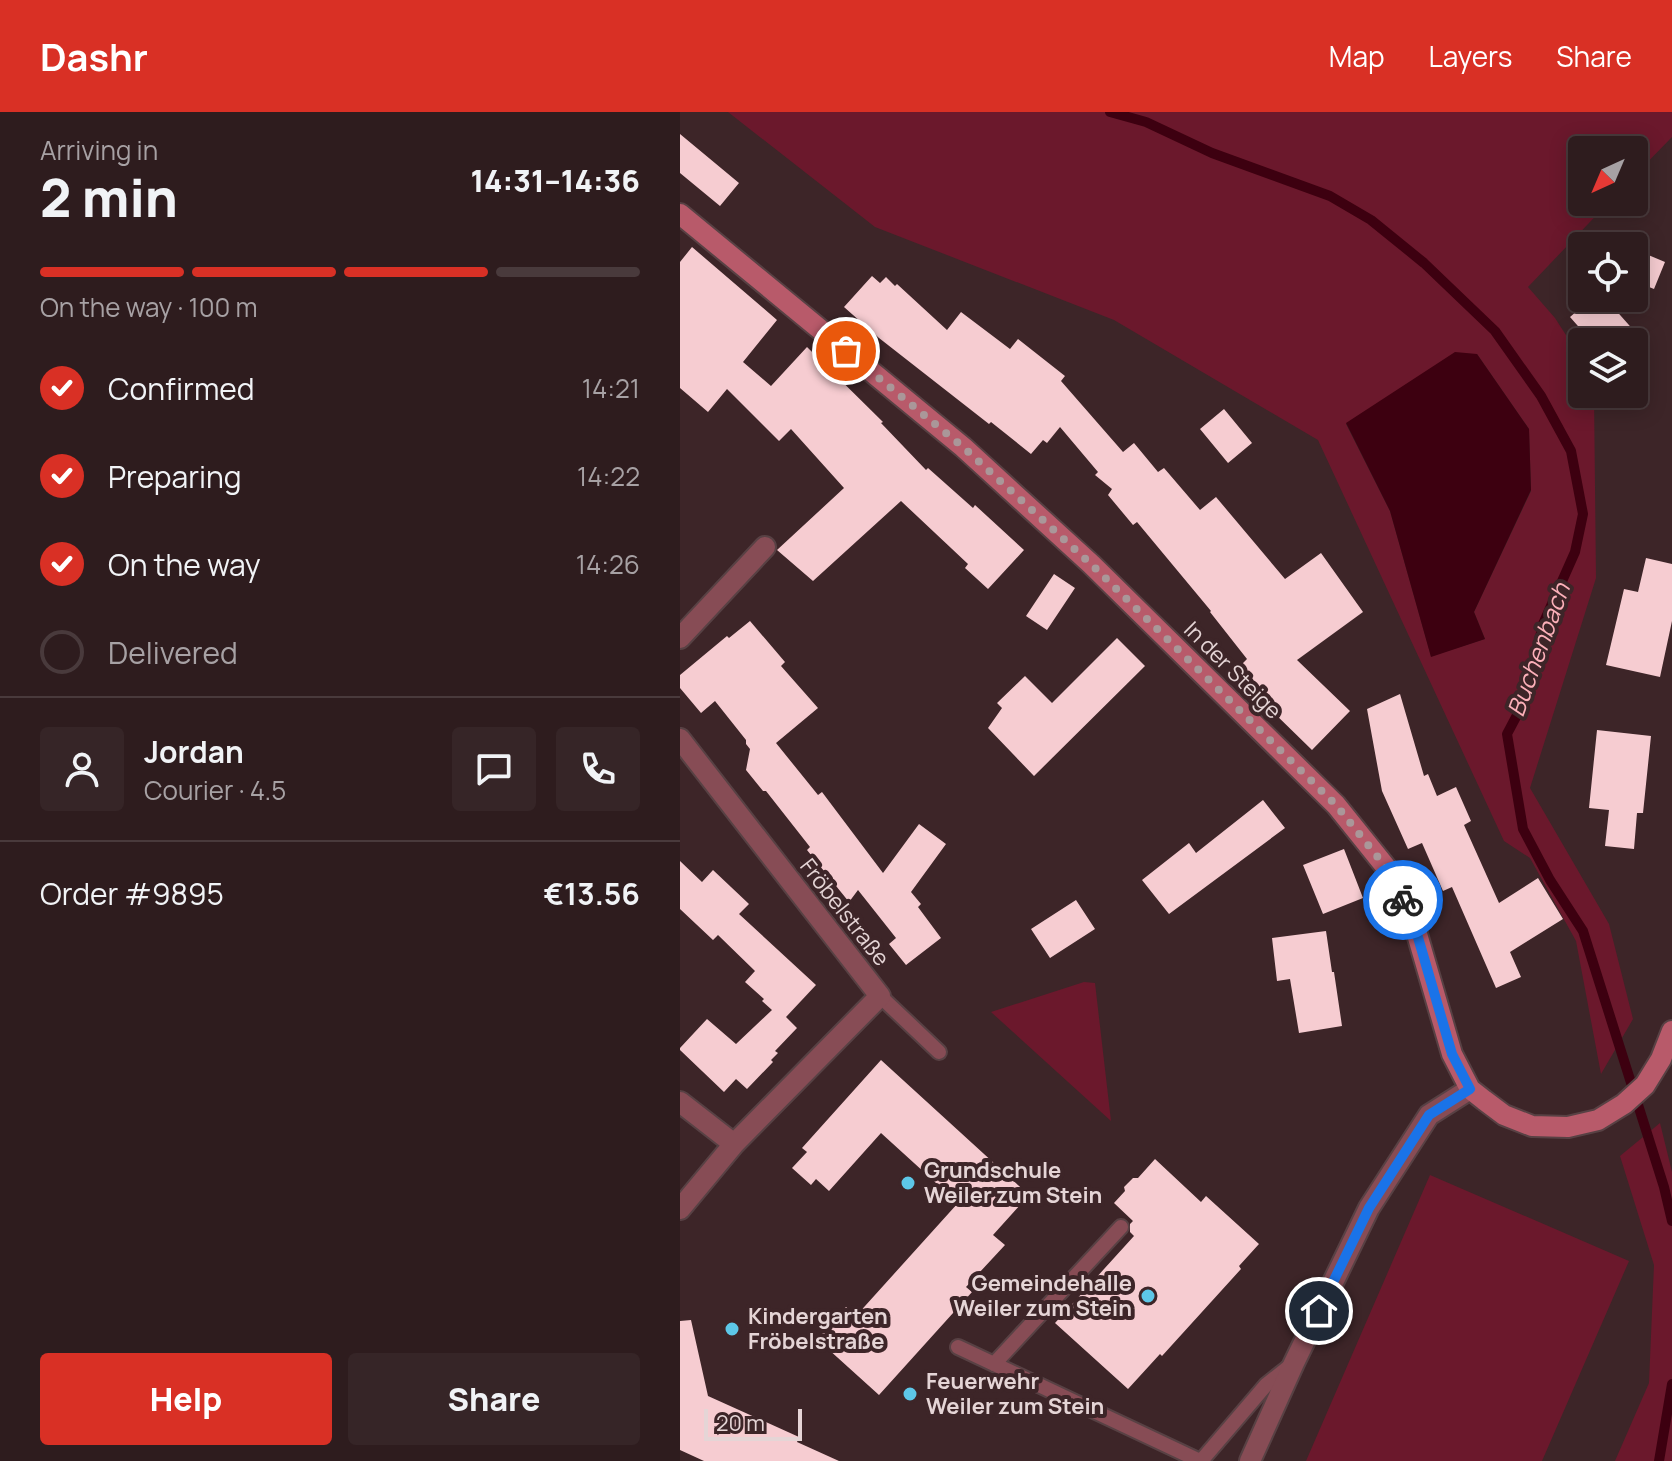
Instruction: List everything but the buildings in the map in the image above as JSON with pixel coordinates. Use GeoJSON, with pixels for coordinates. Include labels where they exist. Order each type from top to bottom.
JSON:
{"type":"FeatureCollection","features":[{"type":"Feature","properties":{"kind":"main road","name":"In der Steige"},"geometry":{"type":"LineString","coordinates":[[680,214],[975,458],[1091,564],[1336,805],[1393,876],[1417,934],[1452,1054],[1470,1089],[1504,1115],[1532,1126],[1568,1127],[1598,1120],[1624,1104],[1645,1085],[1661,1059],[1672,1031]]}},
{"type":"Feature","properties":{"kind":"street"},"geometry":{"type":"LineString","coordinates":[[680,638],[765,547]]}},
{"type":"Feature","properties":{"kind":"street","name":"Fröbelstraße"},"geometry":{"type":"LineString","coordinates":[[680,739],[880,996],[734,1144],[680,1209]]}},
{"type":"Feature","properties":{"kind":"street"},"geometry":{"type":"LineString","coordinates":[[1250,1461],[1369,1208],[1429,1115],[1470,1089]]}},
{"type":"Feature","properties":{"kind":"street"},"geometry":{"type":"LineString","coordinates":[[680,1102],[734,1144]]}},
{"type":"Feature","properties":{"kind":"lane"},"geometry":{"type":"LineString","coordinates":[[880,996],[939,1052]]}},
{"type":"Feature","properties":{"kind":"lane"},"geometry":{"type":"LineString","coordinates":[[994,1364],[1121,1227]]}},
{"type":"Feature","properties":{"kind":"lane"},"geometry":{"type":"LineString","coordinates":[[958,1347],[1201,1461],[1266,1385],[1294,1363]]}},
{"type":"Feature","properties":{"kind":"shaded area"},"geometry":{"type":"Polygon","coordinates":[[[728,112],[1672,112],[1672,137],[1648,162],[1648,136],[1568,136],[1568,216],[1596,216],[1580,232],[1568,232],[1568,245],[1528,287],[1568,338],[1568,408],[1594,408],[1596,578],[1530,788],[1609,924],[1633,1019],[1601,1074],[1576,941],[1530,858],[1504,841],[1318,440],[1114,320],[875,227],[728,112]],[[1477,354],[1346,424],[1390,511],[1431,656],[1485,639],[1474,612],[1531,491],[1529,429],[1477,354]]]}},
{"type":"Feature","properties":{"kind":"shaded area"},"geometry":{"type":"Polygon","coordinates":[[[1455,352],[1477,354],[1529,429],[1531,490],[1474,612],[1485,639],[1431,657],[1390,511],[1346,423],[1455,352]]]}},
{"type":"Feature","properties":{"kind":"shaded area"},"geometry":{"type":"Polygon","coordinates":[[[1084,982],[1095,983],[1111,1121],[991,1012],[1084,982]]]}},
{"type":"Feature","properties":{"kind":"shaded area"},"geometry":{"type":"Polygon","coordinates":[[[1660,1123],[1672,1172],[1672,1461],[1615,1461],[1649,1383],[1654,1265],[1620,1156],[1660,1123]]]}},
{"type":"Feature","properties":{"kind":"shaded area"},"geometry":{"type":"Polygon","coordinates":[[[1430,1175],[1629,1261],[1542,1461],[1306,1461],[1430,1175]]]}},
{"type":"Feature","properties":{"kind":"waterway","name":"Buchenbach"},"geometry":{"type":"LineString","coordinates":[[1110,112],[1146,122],[1212,153],[1330,196],[1371,220],[1424,263],[1495,331],[1541,396],[1571,451],[1583,514],[1575,552],[1543,624],[1526,698],[1507,734],[1523,829],[1550,880],[1583,931],[1672,1221]]}},
{"type":"Feature","properties":{"kind":"waterway","name":"Buchenbach"},"geometry":{"type":"LineString","coordinates":[[1659,1461],[1672,1384]]}},
{"type":"Feature","properties":{"kind":"way so far"},"geometry":{"type":"LineString","coordinates":[[846,351],[963,447],[1091,564],[1336,805],[1393,876],[1403,900]]}},
{"type":"Feature","properties":{"kind":"place","name":"Grundschule Weiler zum Stein"},"geometry":{"type":"Point","coordinates":[908,1183]}},
{"type":"Feature","properties":{"kind":"place","name":"Gemeindehalle Weiler zum Stein"},"geometry":{"type":"Point","coordinates":[1148,1296]}},
{"type":"Feature","properties":{"kind":"place","name":"Kindergarten Fröbelstraße"},"geometry":{"type":"Point","coordinates":[732,1329]}},
{"type":"Feature","properties":{"kind":"place","name":"Feuerwehr Weiler zum Stein"},"geometry":{"type":"Point","coordinates":[910,1394]}},
{"type":"Feature","properties":{"kind":"route"},"geometry":{"type":"LineString","coordinates":[[1319,1311],[1369,1208],[1429,1115],[1470,1089],[1452,1054],[1417,934],[1403,900]]}}]}
